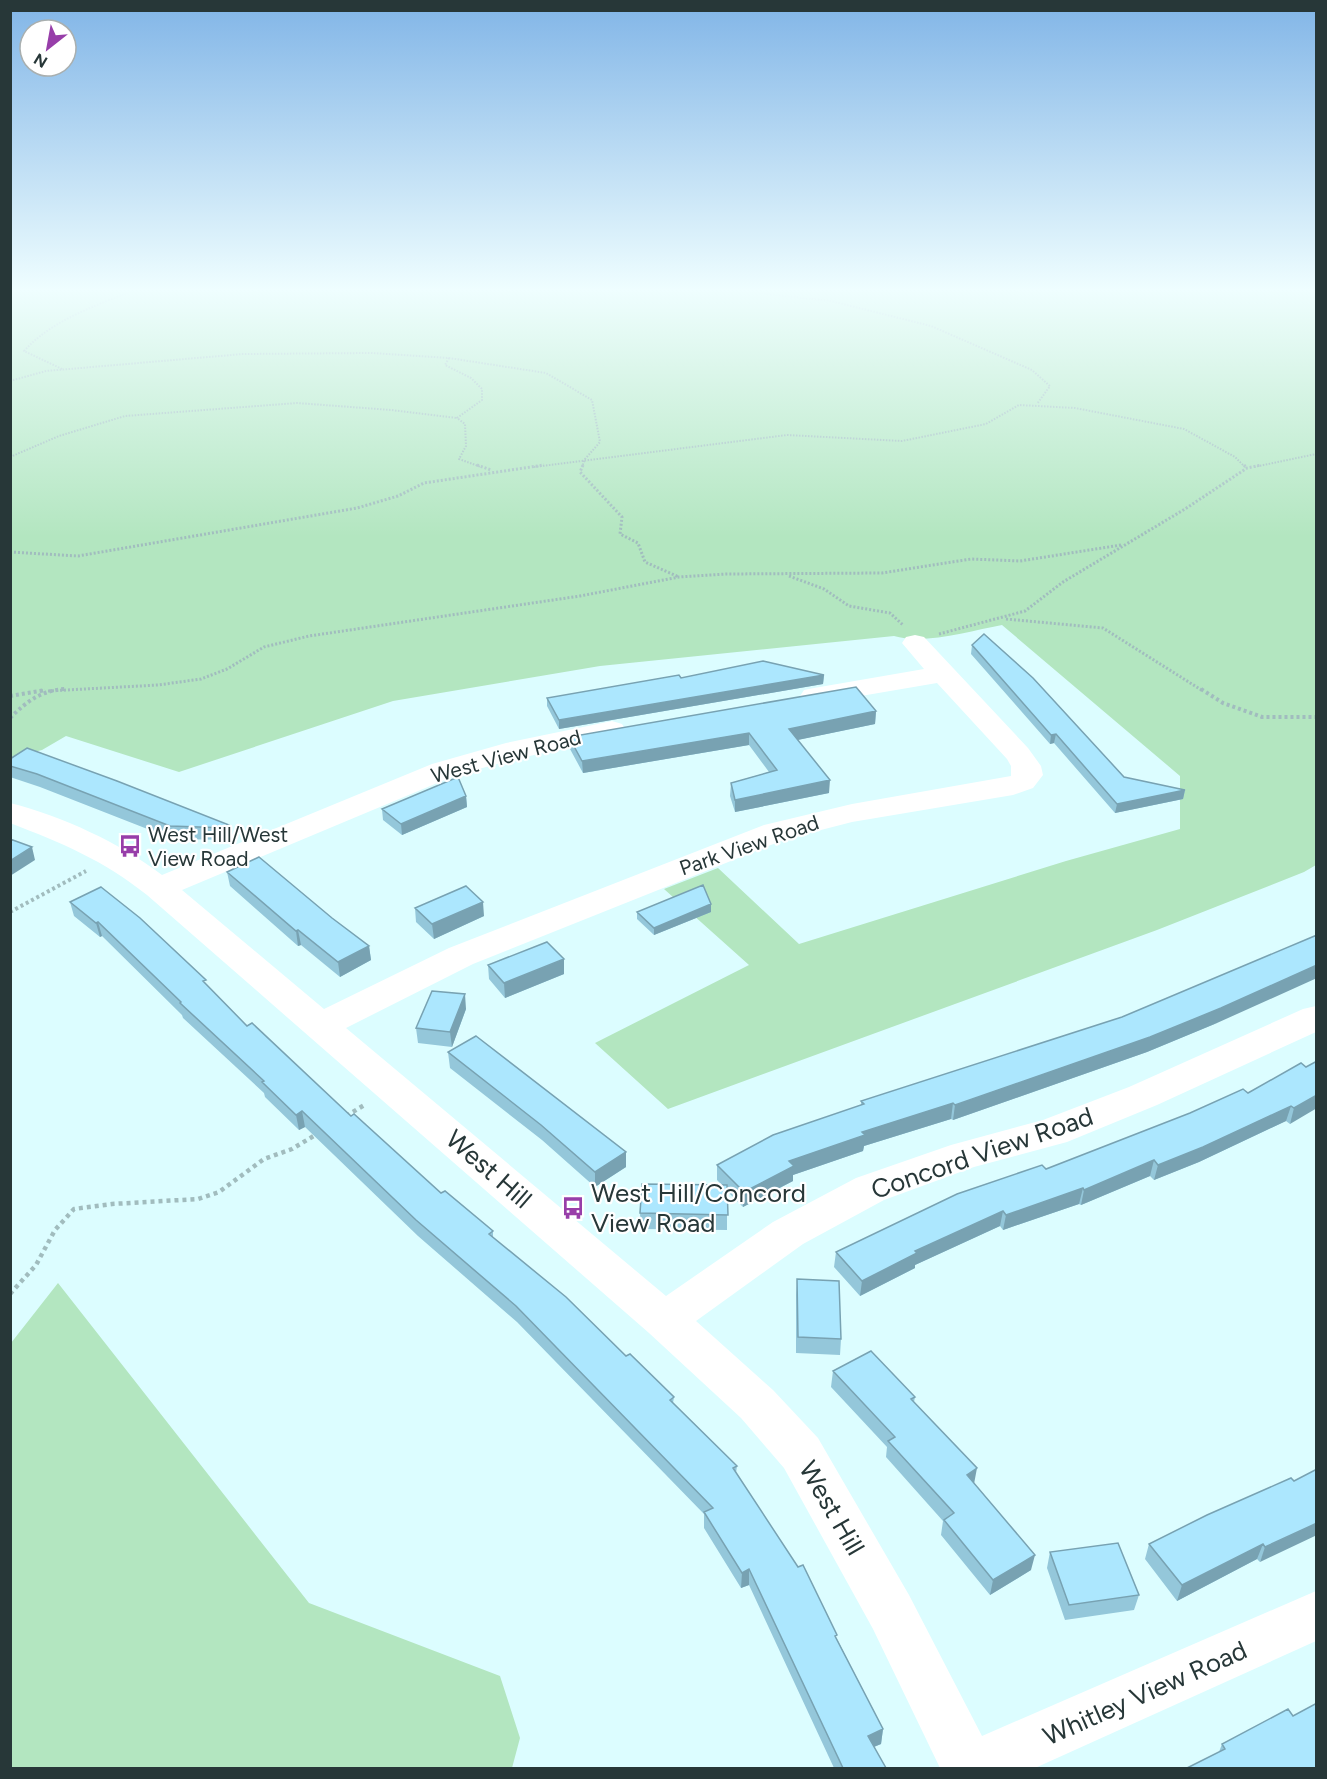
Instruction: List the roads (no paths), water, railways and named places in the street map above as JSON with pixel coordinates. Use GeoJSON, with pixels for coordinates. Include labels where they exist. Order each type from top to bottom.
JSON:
{"type":"FeatureCollection","features":[{"type":"Feature","properties":{"kind":"street","name":"Park View Road"},"geometry":{"type":"LineString","coordinates":[[320,1026],[461,956],[775,832],[852,813],[996,790],[1022,782],[1028,775],[1026,766],[1018,754],[915,643]]}},
{"type":"Feature","properties":{"kind":"street"},"geometry":{"type":"LineString","coordinates":[[784,701],[942,674]]}},
{"type":"Feature","properties":{"kind":"street","name":"West View Road"},"geometry":{"type":"LineString","coordinates":[[159,888],[443,770],[574,736],[633,727]]}},
{"type":"Feature","properties":{"kind":"street","name":"West Hill"},"geometry":{"type":"LineString","coordinates":[[10,812],[87,842],[112,855],[159,888],[665,1320],[758,1404],[801,1453],[891,1612],[971,1768]]}},
{"type":"Feature","properties":{"kind":"street","name":"Concord View Road"},"geometry":{"type":"LineString","coordinates":[[665,1320],[788,1233],[870,1189],[965,1155],[1053,1132],[1143,1096],[1317,1018]]}},
{"type":"Feature","properties":{"kind":"street","name":"Whitley View Road"},"geometry":{"type":"LineString","coordinates":[[971,1768],[1317,1615]]}},
{"type":"Feature","properties":{"kind":"place","name":"West Hill/West View Road"},"geometry":{"type":"Point","coordinates":[130,846]}},
{"type":"Feature","properties":{"kind":"place","name":"West Hill/Concord View Road"},"geometry":{"type":"Point","coordinates":[573,1208]}}]}
